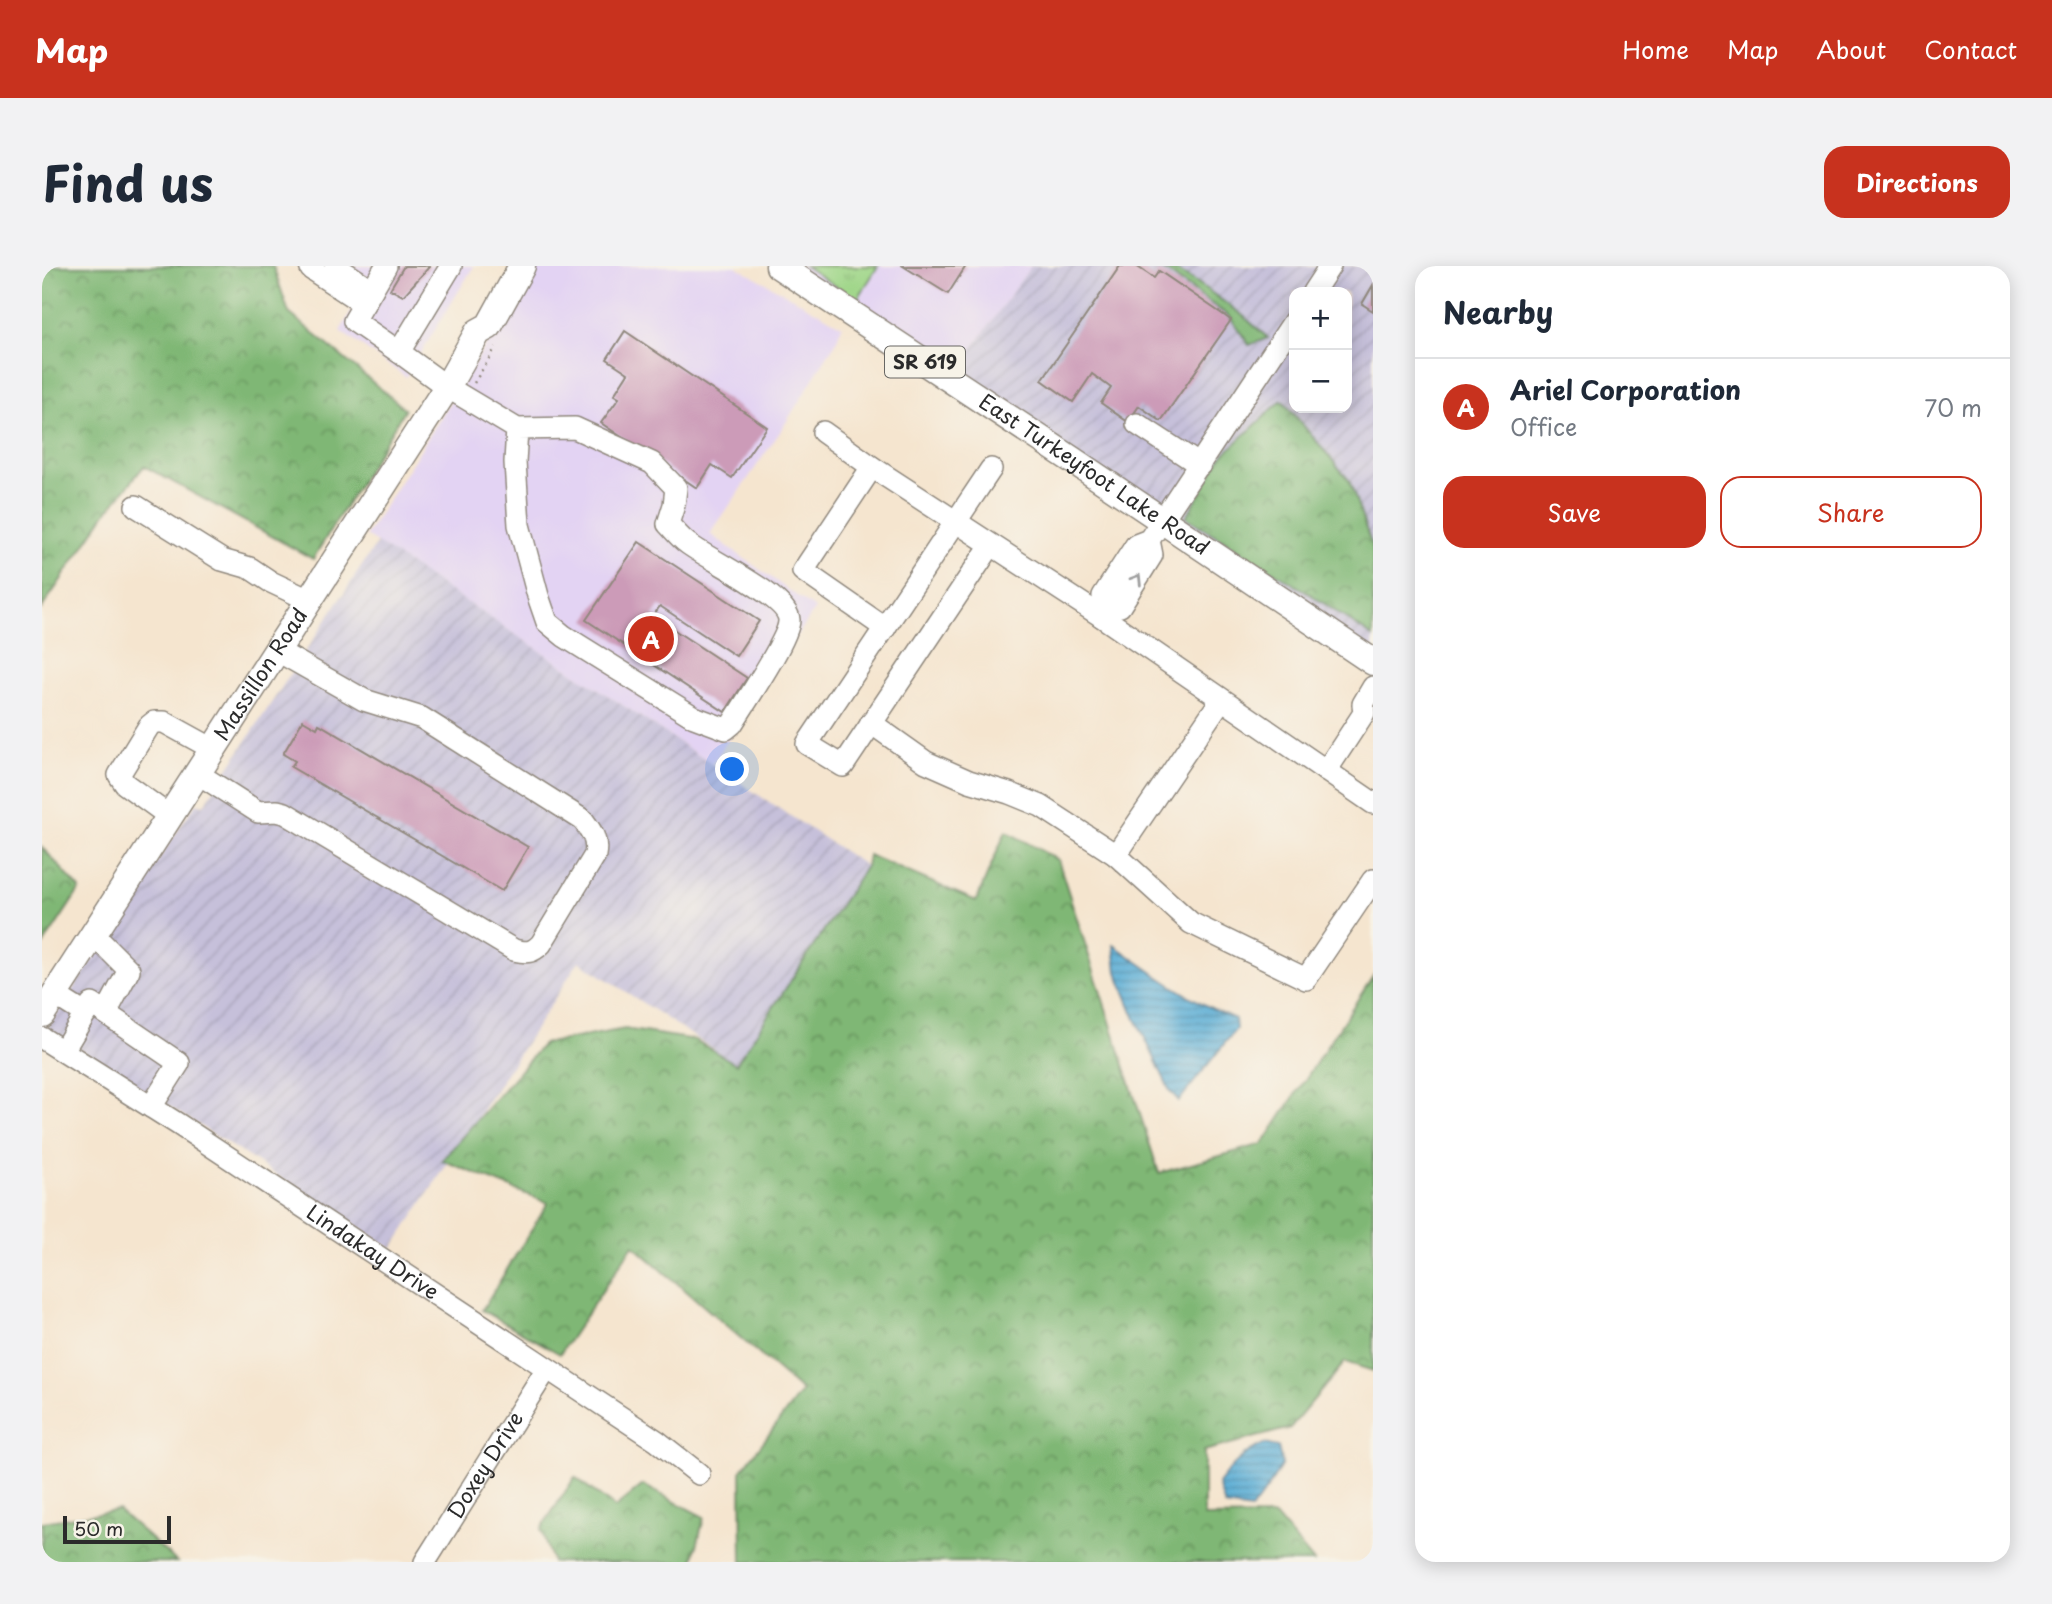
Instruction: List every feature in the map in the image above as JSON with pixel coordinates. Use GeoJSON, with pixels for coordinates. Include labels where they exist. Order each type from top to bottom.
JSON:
{"type":"FeatureCollection","features":[{"type":"Feature","properties":{"kind":"main road","name":"Massillon Road"},"geometry":{"type":"LineString","coordinates":[[478,332],[477,320],[504,266]]}},
{"type":"Feature","properties":{"kind":"main road","name":"Massillon Road"},"geometry":{"type":"LineString","coordinates":[[48,1004],[447,387],[478,332],[489,326],[522,266]]}},
{"type":"Feature","properties":{"kind":"main road","name":"East Turkeyfoot Lake Road"},"geometry":{"type":"LineString","coordinates":[[787,268],[1156,530],[1373,662]]}},
{"type":"Feature","properties":{"kind":"street"},"geometry":{"type":"LineString","coordinates":[[310,266],[328,281],[368,297]]}},
{"type":"Feature","properties":{"kind":"street"},"geometry":{"type":"LineString","coordinates":[[335,266],[368,297]]}},
{"type":"Feature","properties":{"kind":"street"},"geometry":{"type":"LineString","coordinates":[[386,266],[354,321],[447,387],[517,429],[575,428],[652,463],[676,488],[668,524],[686,543],[764,590],[785,609],[789,620],[786,632],[766,670],[732,724],[726,729],[694,717],[564,636],[547,622],[519,525],[515,462],[517,429]]}},
{"type":"Feature","properties":{"kind":"street"},"geometry":{"type":"LineString","coordinates":[[399,352],[451,266]]}},
{"type":"Feature","properties":{"kind":"street"},"geometry":{"type":"LineString","coordinates":[[1316,287],[1330,266]]}},
{"type":"Feature","properties":{"kind":"street"},"geometry":{"type":"LineString","coordinates":[[1104,612],[1102,596],[1136,545],[1156,530],[1289,329]]}},
{"type":"Feature","properties":{"kind":"street"},"geometry":{"type":"LineString","coordinates":[[1137,424],[1200,465]]}},
{"type":"Feature","properties":{"kind":"street"},"geometry":{"type":"LineString","coordinates":[[823,432],[991,545],[1104,612],[1221,700],[1373,803]]}},
{"type":"Feature","properties":{"kind":"street"},"geometry":{"type":"LineString","coordinates":[[872,467],[803,571],[885,628]]}},
{"type":"Feature","properties":{"kind":"street"},"geometry":{"type":"LineString","coordinates":[[991,469],[807,744],[843,766],[991,545]]}},
{"type":"Feature","properties":{"kind":"street"},"geometry":{"type":"LineString","coordinates":[[136,506],[222,561],[250,569],[309,600]]}},
{"type":"Feature","properties":{"kind":"street"},"geometry":{"type":"LineString","coordinates":[[197,773],[258,812],[285,813],[514,950],[533,952],[541,944],[595,855],[597,845],[593,833],[583,820],[422,718],[364,700],[276,650]]}},
{"type":"Feature","properties":{"kind":"street"},"geometry":{"type":"LineString","coordinates":[[1326,771],[1368,712],[1363,704],[1373,687]]}},
{"type":"Feature","properties":{"kind":"street"},"geometry":{"type":"LineString","coordinates":[[1116,855],[1221,700]]}},
{"type":"Feature","properties":{"kind":"street"},"geometry":{"type":"LineString","coordinates":[[169,816],[125,784],[120,775],[149,726],[154,722],[163,722],[213,749]]}},
{"type":"Feature","properties":{"kind":"street"},"geometry":{"type":"LineString","coordinates":[[872,723],[926,762],[969,781],[1041,806],[1116,855],[1191,923],[1306,979],[1373,880]]}},
{"type":"Feature","properties":{"kind":"street"},"geometry":{"type":"LineString","coordinates":[[62,1051],[129,970],[93,934]]}},
{"type":"Feature","properties":{"kind":"street"},"geometry":{"type":"LineString","coordinates":[[48,1004],[95,1013],[179,1063],[151,1107]]}},
{"type":"Feature","properties":{"kind":"street","name":"Lindakay Drive"},"geometry":{"type":"LineString","coordinates":[[42,1038],[657,1441],[699,1474]]}},
{"type":"Feature","properties":{"kind":"street","name":"Doxey Drive"},"geometry":{"type":"LineString","coordinates":[[425,1562],[547,1370]]}},
{"type":"Feature","properties":{"kind":"shaded area"},"geometry":{"type":"Polygon","coordinates":[[[350,266],[474,266],[406,377],[340,331],[371,279],[350,266]]]}},
{"type":"Feature","properties":{"kind":"shaded area"},"geometry":{"type":"Polygon","coordinates":[[[536,266],[736,266],[842,326],[836,342],[780,432],[710,534],[815,609],[712,764],[366,536],[536,266]]]}},
{"type":"Feature","properties":{"kind":"shaded area"},"geometry":{"type":"Polygon","coordinates":[[[779,266],[1031,266],[951,379],[779,266]]]}},
{"type":"Feature","properties":{"kind":"shaded area"},"geometry":{"type":"Polygon","coordinates":[[[1031,266],[1373,266],[1373,662],[951,379],[1031,266]]]}},
{"type":"Feature","properties":{"kind":"shaded area"},"geometry":{"type":"Polygon","coordinates":[[[377,543],[866,866],[736,1064],[579,961],[392,1249],[47,1028],[196,803],[204,805],[377,543]]]}},
{"type":"Feature","properties":{"kind":"green space"},"geometry":{"type":"Polygon","coordinates":[[[42,266],[273,266],[289,313],[405,409],[313,559],[144,466],[106,513],[42,608],[42,266]]]}},
{"type":"Feature","properties":{"kind":"green space"},"geometry":{"type":"Polygon","coordinates":[[[805,266],[878,266],[857,300],[805,266]]]}},
{"type":"Feature","properties":{"kind":"green space"},"geometry":{"type":"Polygon","coordinates":[[[1156,266],[1169,266],[1198,283],[1241,314],[1268,338],[1249,345],[1230,317],[1156,266]]]}},
{"type":"Feature","properties":{"kind":"green space"},"geometry":{"type":"Polygon","coordinates":[[[1282,400],[1289,408],[1289,413],[1293,413],[1349,480],[1373,549],[1373,637],[1313,596],[1186,517],[1221,457],[1282,400]]]}},
{"type":"Feature","properties":{"kind":"green space"},"geometry":{"type":"Polygon","coordinates":[[[1006,831],[1058,860],[1159,1173],[1263,1144],[1373,976],[1373,1371],[1345,1362],[1290,1428],[1204,1451],[1204,1517],[1275,1516],[1314,1562],[742,1562],[741,1471],[802,1391],[633,1245],[560,1354],[482,1310],[548,1203],[442,1160],[543,1044],[625,1029],[695,1040],[736,1064],[866,866],[868,855],[976,901],[1006,831]]]}},
{"type":"Feature","properties":{"kind":"green space"},"geometry":{"type":"Polygon","coordinates":[[[42,847],[80,889],[42,947],[42,847]]]}},
{"type":"Feature","properties":{"kind":"green space"},"geometry":{"type":"Polygon","coordinates":[[[575,1477],[615,1508],[643,1485],[704,1517],[693,1562],[552,1562],[541,1529],[575,1477]]]}},
{"type":"Feature","properties":{"kind":"green space"},"geometry":{"type":"Polygon","coordinates":[[[118,1510],[177,1562],[42,1562],[42,1522],[118,1510]]]}},
{"type":"Feature","properties":{"kind":"water"},"geometry":{"type":"Polygon","coordinates":[[[1114,945],[1188,995],[1235,1019],[1236,1029],[1179,1101],[1170,1091],[1136,1019],[1117,972],[1114,945]]]}},
{"type":"Feature","properties":{"kind":"water"},"geometry":{"type":"Polygon","coordinates":[[[1264,1444],[1278,1447],[1282,1464],[1269,1486],[1251,1510],[1225,1506],[1218,1484],[1238,1461],[1264,1444]]]}},
{"type":"Feature","properties":{"kind":"building"},"geometry":{"type":"Polygon","coordinates":[[[404,266],[430,266],[403,296],[390,289],[404,266]]]}},
{"type":"Feature","properties":{"kind":"building"},"geometry":{"type":"Polygon","coordinates":[[[903,266],[966,266],[948,294],[903,266]]]}},
{"type":"Feature","properties":{"kind":"building"},"geometry":{"type":"Polygon","coordinates":[[[1120,266],[1136,266],[1154,278],[1159,271],[1231,320],[1161,421],[1139,406],[1128,422],[1101,403],[1111,388],[1092,374],[1073,402],[1042,380],[1120,266]]]}},
{"type":"Feature","properties":{"kind":"building"},"geometry":{"type":"Polygon","coordinates":[[[1373,285],[1373,311],[1362,304],[1373,285]]]}},
{"type":"Feature","properties":{"kind":"building"},"geometry":{"type":"Polygon","coordinates":[[[625,331],[767,427],[732,478],[712,465],[697,488],[601,423],[619,398],[614,395],[628,373],[607,359],[625,331]]]}},
{"type":"Feature","properties":{"kind":"building"},"geometry":{"type":"Polygon","coordinates":[[[639,542],[759,621],[736,656],[660,606],[653,616],[747,678],[725,712],[586,620],[639,542]]]}},
{"type":"Feature","properties":{"kind":"building"},"geometry":{"type":"Polygon","coordinates":[[[303,720],[317,728],[319,724],[528,847],[502,891],[291,767],[295,761],[283,754],[303,720]]]}},
{"type":"Feature","properties":{"kind":"place","name":"Ariel Corporation"},"geometry":{"type":"Point","coordinates":[651,639]}}]}
